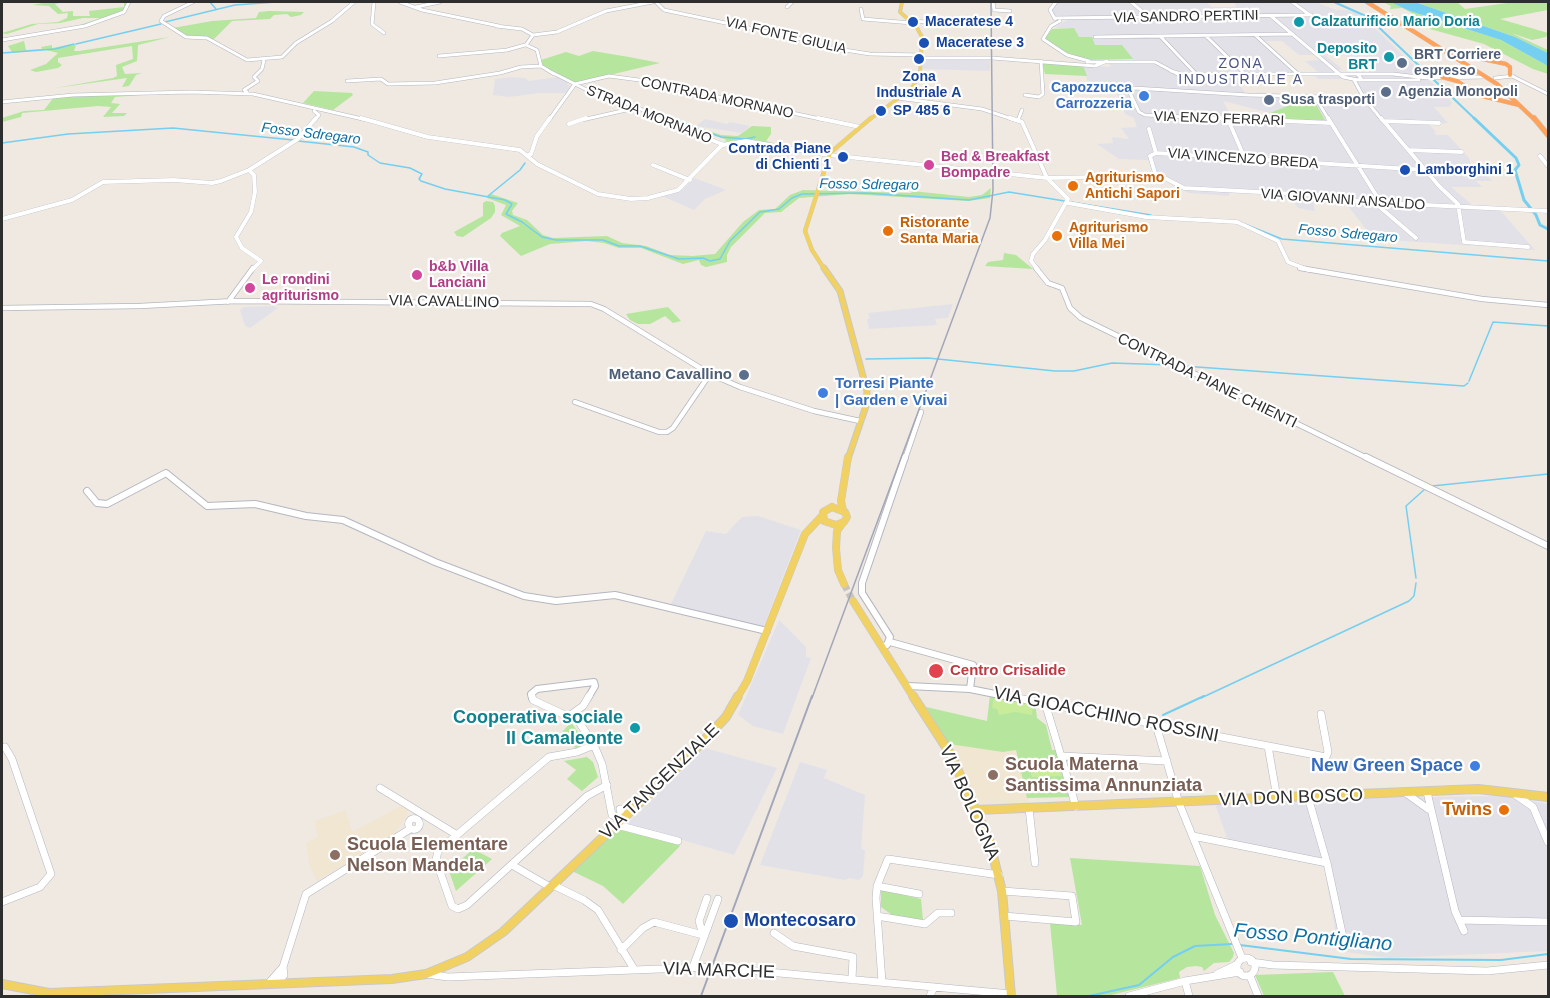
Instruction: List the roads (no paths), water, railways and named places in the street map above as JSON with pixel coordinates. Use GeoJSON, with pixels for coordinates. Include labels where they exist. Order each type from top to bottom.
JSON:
{"type":"FeatureCollection","features":[{"type":"Feature","properties":{"kind":"highway"},"geometry":{"type":"LineString","coordinates":[[1368,2],[1459,54],[1508,65],[1512,75]]}},
{"type":"Feature","properties":{"kind":"highway"},"geometry":{"type":"LineString","coordinates":[[1387,13],[1520,102],[1547,131]]}},
{"type":"Feature","properties":{"kind":"highway"},"geometry":{"type":"LineString","coordinates":[[1424,34],[1496,78]]}},
{"type":"Feature","properties":{"kind":"highway"},"geometry":{"type":"LineString","coordinates":[[1489,60],[1475,63],[1496,78],[1528,107],[1547,131]]}},
{"type":"Feature","properties":{"kind":"highway"},"geometry":{"type":"LineString","coordinates":[[1483,76],[1507,94],[1502,98],[1487,98]]}},
{"type":"Feature","properties":{"kind":"highway"},"geometry":{"type":"LineString","coordinates":[[1442,78],[1455,80],[1464,77]]}},
{"type":"Feature","properties":{"kind":"highway"},"geometry":{"type":"LineString","coordinates":[[1455,80],[1474,94],[1520,105],[1547,131]]}},
{"type":"Feature","properties":{"kind":"main road"},"geometry":{"type":"LineString","coordinates":[[844,584],[836,560],[837,531],[847,518],[841,501],[852,443],[866,406],[867,391],[842,296],[836,283],[812,250],[805,234],[815,194],[829,155],[914,86],[921,74],[922,37],[900,12],[902,2]]}},
{"type":"Feature","properties":{"kind":"main road"},"geometry":{"type":"LineString","coordinates":[[837,531],[822,516],[826,509],[834,507],[841,501]]}},
{"type":"Feature","properties":{"kind":"main road"},"geometry":{"type":"LineString","coordinates":[[834,507],[843,510]]}},
{"type":"Feature","properties":{"kind":"main road","name":"VIA TANGENZIALE"},"geometry":{"type":"LineString","coordinates":[[2,984],[49,993],[278,977],[290,984],[392,979],[426,974],[453,964],[480,949],[636,807],[726,717],[747,681],[805,534],[822,516]]}},
{"type":"Feature","properties":{"kind":"main road"},"geometry":{"type":"LineString","coordinates":[[813,524],[842,523]]}},
{"type":"Feature","properties":{"kind":"main road","name":"VIA BOLOGNA"},"geometry":{"type":"LineString","coordinates":[[853,601],[886,644],[908,686],[951,755],[976,810],[999,875],[1011,995]]}},
{"type":"Feature","properties":{"kind":"main road","name":"VIA DON BOSCO"},"geometry":{"type":"LineString","coordinates":[[976,810],[1489,789],[1507,790],[1530,799],[1548,796]]}},
{"type":"Feature","properties":{"kind":"street"},"geometry":{"type":"LineString","coordinates":[[2,40],[85,26],[126,11],[129,2]]}},
{"type":"Feature","properties":{"kind":"street"},"geometry":{"type":"LineString","coordinates":[[192,2],[163,17],[162,22],[187,37],[207,38],[247,60],[282,57],[296,43],[332,21],[354,2]]}},
{"type":"Feature","properties":{"kind":"street"},"geometry":{"type":"LineString","coordinates":[[374,2],[372,24],[384,33]]}},
{"type":"Feature","properties":{"kind":"street"},"geometry":{"type":"LineString","coordinates":[[400,2],[414,8],[522,29],[532,35],[557,32],[606,11],[654,2]]}},
{"type":"Feature","properties":{"kind":"street"},"geometry":{"type":"LineString","coordinates":[[414,8],[440,2]]}},
{"type":"Feature","properties":{"kind":"street","name":"VIA FONTE GIULIA"},"geometry":{"type":"LineString","coordinates":[[654,2],[664,10],[801,39],[819,46],[870,54],[1041,61],[1082,65],[1107,61],[1155,62],[1188,79]]}},
{"type":"Feature","properties":{"kind":"street"},"geometry":{"type":"LineString","coordinates":[[787,7],[792,2]]}},
{"type":"Feature","properties":{"kind":"street"},"geometry":{"type":"LineString","coordinates":[[993,2],[994,10],[1010,10]]}},
{"type":"Feature","properties":{"kind":"street"},"geometry":{"type":"LineString","coordinates":[[1056,2],[1050,10],[1057,20],[1043,39],[1066,54],[1086,62],[1100,66],[1101,63],[1107,61]]}},
{"type":"Feature","properties":{"kind":"street"},"geometry":{"type":"LineString","coordinates":[[1131,2],[1150,18]]}},
{"type":"Feature","properties":{"kind":"street","name":"VIA SANDRO PERTINI"},"geometry":{"type":"LineString","coordinates":[[1057,20],[1311,15],[1292,2]]}},
{"type":"Feature","properties":{"kind":"street"},"geometry":{"type":"LineString","coordinates":[[861,9],[863,19],[927,22]]}},
{"type":"Feature","properties":{"kind":"street"},"geometry":{"type":"LineString","coordinates":[[1271,16],[1345,78],[1356,80],[1429,78]]}},
{"type":"Feature","properties":{"kind":"street"},"geometry":{"type":"LineString","coordinates":[[1095,37],[1293,34]]}},
{"type":"Feature","properties":{"kind":"street"},"geometry":{"type":"LineString","coordinates":[[483,54],[525,45],[532,35]]}},
{"type":"Feature","properties":{"kind":"street"},"geometry":{"type":"LineString","coordinates":[[1255,35],[1298,74]]}},
{"type":"Feature","properties":{"kind":"street"},"geometry":{"type":"LineString","coordinates":[[1160,36],[1194,73]]}},
{"type":"Feature","properties":{"kind":"street"},"geometry":{"type":"LineString","coordinates":[[1206,36],[1245,74]]}},
{"type":"Feature","properties":{"kind":"street","name":"STRADA MORNANO"},"geometry":{"type":"LineString","coordinates":[[525,45],[537,50],[541,66],[553,73],[605,98],[637,107],[654,117],[724,145]]}},
{"type":"Feature","properties":{"kind":"street"},"geometry":{"type":"LineString","coordinates":[[439,56],[506,50]]}},
{"type":"Feature","properties":{"kind":"street"},"geometry":{"type":"LineString","coordinates":[[503,57],[506,50]]}},
{"type":"Feature","properties":{"kind":"street"},"geometry":{"type":"LineString","coordinates":[[246,92],[257,82],[258,79],[254,77],[262,69],[264,60]]}},
{"type":"Feature","properties":{"kind":"street"},"geometry":{"type":"LineString","coordinates":[[1025,95],[1039,97],[1043,94],[1041,61]]}},
{"type":"Feature","properties":{"kind":"street"},"geometry":{"type":"LineString","coordinates":[[1082,65],[1086,62]]}},
{"type":"Feature","properties":{"kind":"street"},"geometry":{"type":"LineString","coordinates":[[347,81],[381,79],[388,84],[435,83],[487,76],[519,67],[541,66]]}},
{"type":"Feature","properties":{"kind":"street"},"geometry":{"type":"LineString","coordinates":[[1183,75],[1194,73],[1357,74],[1442,78]]}},
{"type":"Feature","properties":{"kind":"street"},"geometry":{"type":"LineString","coordinates":[[1188,79],[1199,83],[1206,78],[1204,74]]}},
{"type":"Feature","properties":{"kind":"street"},"geometry":{"type":"LineString","coordinates":[[1356,80],[1361,78],[1357,74]]}},
{"type":"Feature","properties":{"kind":"street"},"geometry":{"type":"LineString","coordinates":[[1496,78],[1512,75],[1548,94]]}},
{"type":"Feature","properties":{"kind":"street","name":"CONTRADA MORNANO"},"geometry":{"type":"LineString","coordinates":[[575,84],[609,76],[639,80],[860,128]]}},
{"type":"Feature","properties":{"kind":"street"},"geometry":{"type":"LineString","coordinates":[[1410,76],[1414,78],[1413,80]]}},
{"type":"Feature","properties":{"kind":"street"},"geometry":{"type":"LineString","coordinates":[[1464,77],[1483,76]]}},
{"type":"Feature","properties":{"kind":"street"},"geometry":{"type":"LineString","coordinates":[[1188,79],[1202,79]]}},
{"type":"Feature","properties":{"kind":"street"},"geometry":{"type":"LineString","coordinates":[[1356,80],[1364,98],[1459,207],[1464,242],[1528,247]]}},
{"type":"Feature","properties":{"kind":"street","name":"VIA ENZO FERRARI"},"geometry":{"type":"LineString","coordinates":[[1199,83],[1205,92]]}},
{"type":"Feature","properties":{"kind":"street"},"geometry":{"type":"LineString","coordinates":[[528,155],[531,154],[537,136],[575,84]]}},
{"type":"Feature","properties":{"kind":"street","name":"VIA ENZO FERRARI"},"geometry":{"type":"LineString","coordinates":[[1331,123],[1142,115],[1129,91],[1134,88],[1364,98]]}},
{"type":"Feature","properties":{"kind":"street"},"geometry":{"type":"LineString","coordinates":[[2,104],[34,98],[179,92],[246,92],[354,116],[428,137],[516,149],[541,166],[604,196],[648,198],[678,190],[724,145],[749,141],[829,155],[1047,178],[1158,176]]}},
{"type":"Feature","properties":{"kind":"street"},"geometry":{"type":"LineString","coordinates":[[1315,97],[1378,203],[1416,238]]}},
{"type":"Feature","properties":{"kind":"street"},"geometry":{"type":"LineString","coordinates":[[897,98],[963,106],[1018,120],[1023,125],[1047,178],[1068,201],[1146,217],[1237,222],[1278,241],[1288,262],[1300,268],[1482,299],[1548,305]]}},
{"type":"Feature","properties":{"kind":"street"},"geometry":{"type":"LineString","coordinates":[[2,219],[72,200],[103,182],[174,180],[212,183],[249,170],[297,140],[319,115],[308,107]]}},
{"type":"Feature","properties":{"kind":"street"},"geometry":{"type":"LineString","coordinates":[[568,124],[637,107]]}},
{"type":"Feature","properties":{"kind":"street"},"geometry":{"type":"LineString","coordinates":[[1018,120],[1022,110]]}},
{"type":"Feature","properties":{"kind":"street"},"geometry":{"type":"LineString","coordinates":[[1222,119],[1230,124],[1245,159]]}},
{"type":"Feature","properties":{"kind":"street"},"geometry":{"type":"LineString","coordinates":[[1384,121],[1438,123]]}},
{"type":"Feature","properties":{"kind":"street","name":"VIA VINCENZO BREDA"},"geometry":{"type":"LineString","coordinates":[[1149,129],[1156,153],[1426,170]]}},
{"type":"Feature","properties":{"kind":"street"},"geometry":{"type":"LineString","coordinates":[[1186,150],[1188,155]]}},
{"type":"Feature","properties":{"kind":"street"},"geometry":{"type":"LineString","coordinates":[[1408,150],[1462,152]]}},
{"type":"Feature","properties":{"kind":"street"},"geometry":{"type":"LineString","coordinates":[[1156,153],[1150,157],[1158,176]]}},
{"type":"Feature","properties":{"kind":"street"},"geometry":{"type":"LineString","coordinates":[[1540,156],[1548,166]]}},
{"type":"Feature","properties":{"kind":"street"},"geometry":{"type":"LineString","coordinates":[[653,165],[690,180]]}},
{"type":"Feature","properties":{"kind":"street"},"geometry":{"type":"LineString","coordinates":[[228,302],[247,274],[261,261],[242,248],[236,237],[251,212],[255,192],[254,175],[249,170]]}},
{"type":"Feature","properties":{"kind":"street","name":"VIA GIOVANNI ANSALDO"},"geometry":{"type":"LineString","coordinates":[[1158,176],[1186,189],[1316,195],[1378,203],[1548,212]]}},
{"type":"Feature","properties":{"kind":"street","name":"CONTRADA PIANE CHIENTI"},"geometry":{"type":"LineString","coordinates":[[1068,201],[1031,260],[1034,268],[1048,283],[1062,288],[1070,308],[1081,318],[1548,546]]}},
{"type":"Feature","properties":{"kind":"street","name":"VIA CAVALLINO"},"geometry":{"type":"LineString","coordinates":[[2,308],[228,302],[591,304],[604,309],[710,374],[772,398],[814,411],[860,421]]}},
{"type":"Feature","properties":{"kind":"street"},"geometry":{"type":"LineString","coordinates":[[575,402],[659,432],[667,432],[673,428],[710,374]]}},
{"type":"Feature","properties":{"kind":"street"},"geometry":{"type":"LineString","coordinates":[[921,412],[862,583],[862,593],[887,631],[886,644],[973,666],[970,689]]}},
{"type":"Feature","properties":{"kind":"street"},"geometry":{"type":"LineString","coordinates":[[87,491],[97,503],[107,504],[166,473],[207,506],[255,504],[306,516],[343,520],[384,540],[524,596],[556,601],[615,595],[767,631]]}},
{"type":"Feature","properties":{"kind":"street"},"geometry":{"type":"LineString","coordinates":[[574,717],[594,688],[594,682],[537,689],[533,692],[531,696],[534,700],[574,717],[594,746],[602,764],[610,800],[612,821],[609,832]]}},
{"type":"Feature","properties":{"kind":"street","name":"VIA GIOACCHINO ROSSINI"},"geometry":{"type":"LineString","coordinates":[[908,686],[970,689],[1326,757],[1328,752],[1322,717]]}},
{"type":"Feature","properties":{"kind":"street"},"geometry":{"type":"LineString","coordinates":[[1045,703],[1076,807]]}},
{"type":"Feature","properties":{"kind":"street"},"geometry":{"type":"LineString","coordinates":[[1156,725],[1179,803],[1232,935],[1240,962],[1252,969],[1273,965],[1487,970],[1548,965]]}},
{"type":"Feature","properties":{"kind":"street"},"geometry":{"type":"LineString","coordinates":[[594,746],[578,752],[549,757],[438,851],[435,857],[454,908],[467,906],[591,792],[607,785]]}},
{"type":"Feature","properties":{"kind":"street"},"geometry":{"type":"LineString","coordinates":[[1268,746],[1277,798]]}},
{"type":"Feature","properties":{"kind":"street"},"geometry":{"type":"LineString","coordinates":[[2,902],[40,887],[51,874],[12,759],[5,747]]}},
{"type":"Feature","properties":{"kind":"street"},"geometry":{"type":"LineString","coordinates":[[1060,753],[1167,761]]}},
{"type":"Feature","properties":{"kind":"street"},"geometry":{"type":"LineString","coordinates":[[380,788],[457,835]]}},
{"type":"Feature","properties":{"kind":"street"},"geometry":{"type":"LineString","coordinates":[[1425,802],[1427,792]]}},
{"type":"Feature","properties":{"kind":"street"},"geometry":{"type":"LineString","coordinates":[[1405,793],[1425,802]]}},
{"type":"Feature","properties":{"kind":"street"},"geometry":{"type":"LineString","coordinates":[[1418,793],[1430,812],[1464,931]]}},
{"type":"Feature","properties":{"kind":"street"},"geometry":{"type":"LineString","coordinates":[[1308,796],[1327,863],[1344,942]]}},
{"type":"Feature","properties":{"kind":"street"},"geometry":{"type":"LineString","coordinates":[[1530,799],[1548,842]]}},
{"type":"Feature","properties":{"kind":"street"},"geometry":{"type":"LineString","coordinates":[[610,800],[621,809],[636,807]]}},
{"type":"Feature","properties":{"kind":"street"},"geometry":{"type":"LineString","coordinates":[[1029,808],[1035,862]]}},
{"type":"Feature","properties":{"kind":"street"},"geometry":{"type":"LineString","coordinates":[[620,822],[621,809]]}},
{"type":"Feature","properties":{"kind":"street"},"geometry":{"type":"LineString","coordinates":[[612,815],[620,822],[678,841]]}},
{"type":"Feature","properties":{"kind":"street"},"geometry":{"type":"LineString","coordinates":[[278,977],[306,894],[410,829]]}},
{"type":"Feature","properties":{"kind":"street"},"geometry":{"type":"LineString","coordinates":[[1193,836],[1327,863]]}},
{"type":"Feature","properties":{"kind":"street"},"geometry":{"type":"LineString","coordinates":[[882,982],[877,886],[886,862],[891,858],[999,875]]}},
{"type":"Feature","properties":{"kind":"street"},"geometry":{"type":"LineString","coordinates":[[512,866],[584,900],[598,910],[634,969]]}},
{"type":"Feature","properties":{"kind":"street"},"geometry":{"type":"LineString","coordinates":[[877,886],[919,894]]}},
{"type":"Feature","properties":{"kind":"street"},"geometry":{"type":"LineString","coordinates":[[1002,891],[1072,896],[1076,922],[1004,916]]}},
{"type":"Feature","properties":{"kind":"street"},"geometry":{"type":"LineString","coordinates":[[703,935],[699,921],[707,898]]}},
{"type":"Feature","properties":{"kind":"street"},"geometry":{"type":"LineString","coordinates":[[693,967],[718,899]]}},
{"type":"Feature","properties":{"kind":"street"},"geometry":{"type":"LineString","coordinates":[[877,916],[925,924],[938,913],[951,914]]}},
{"type":"Feature","properties":{"kind":"street"},"geometry":{"type":"LineString","coordinates":[[1459,920],[1548,922]]}},
{"type":"Feature","properties":{"kind":"street"},"geometry":{"type":"LineString","coordinates":[[621,950],[643,928],[654,922],[703,935]]}},
{"type":"Feature","properties":{"kind":"street"},"geometry":{"type":"LineString","coordinates":[[774,933],[793,946],[853,957],[852,980]]}},
{"type":"Feature","properties":{"kind":"street"},"geometry":{"type":"LineString","coordinates":[[1240,962],[1252,969],[1258,996]]}},
{"type":"Feature","properties":{"kind":"street"},"geometry":{"type":"LineString","coordinates":[[1129,996],[1185,981],[1210,977],[1240,962]]}},
{"type":"Feature","properties":{"kind":"street","name":"VIA MARCHE"},"geometry":{"type":"LineString","coordinates":[[426,974],[448,976],[693,967],[1011,995]]}},
{"type":"Feature","properties":{"kind":"street"},"geometry":{"type":"LineString","coordinates":[[1185,981],[1189,996]]}},
{"type":"Feature","properties":{"kind":"street"},"geometry":{"type":"LineString","coordinates":[[930,996],[934,987]]}},
{"type":"Feature","properties":{"kind":"water"},"geometry":{"type":"Polygon","coordinates":[[[1390,2],[1415,2],[1515,37],[1548,53],[1548,66],[1501,40],[1410,11],[1390,2]]]}},
{"type":"Feature","properties":{"kind":"waterway"},"geometry":{"type":"LineString","coordinates":[[210,2],[216,9]]}},
{"type":"Feature","properties":{"kind":"waterway"},"geometry":{"type":"LineString","coordinates":[[165,22],[235,5],[276,2]]}},
{"type":"Feature","properties":{"kind":"waterway"},"geometry":{"type":"LineString","coordinates":[[1334,2],[1368,17],[1476,120]]}},
{"type":"Feature","properties":{"kind":"waterway"},"geometry":{"type":"LineString","coordinates":[[76,44],[161,24]]}},
{"type":"Feature","properties":{"kind":"waterway"},"geometry":{"type":"LineString","coordinates":[[2,53],[55,49],[74,44]]}},
{"type":"Feature","properties":{"kind":"waterway"},"geometry":{"type":"LineString","coordinates":[[653,112],[721,137],[745,139],[755,137]]}},
{"type":"Feature","properties":{"kind":"waterway"},"geometry":{"type":"LineString","coordinates":[[1474,118],[1516,158],[1519,165],[1515,170],[1524,200],[1536,215],[1540,225],[1548,229]]}},
{"type":"Feature","properties":{"kind":"waterway","name":"Fosso Sdregaro"},"geometry":{"type":"LineString","coordinates":[[2,143],[68,134],[173,128],[293,140]]}},
{"type":"Feature","properties":{"kind":"waterway","name":"Fosso Sdregaro"},"geometry":{"type":"LineString","coordinates":[[298,141],[354,147],[368,152],[368,155],[380,163],[410,168],[422,174],[419,179],[421,181],[445,189],[505,200],[512,204],[506,214],[522,222],[542,237],[556,240],[603,240],[619,246],[640,246],[679,259],[703,258],[710,261],[720,259],[730,241],[760,212],[779,209],[792,198],[802,194],[865,193],[969,200],[1009,192],[1151,215]]}},
{"type":"Feature","properties":{"kind":"waterway"},"geometry":{"type":"LineString","coordinates":[[488,196],[520,170],[525,163]]}},
{"type":"Feature","properties":{"kind":"waterway","name":"Fosso Sdregaro"},"geometry":{"type":"LineString","coordinates":[[1237,221],[1282,239],[1548,261]]}},
{"type":"Feature","properties":{"kind":"waterway"},"geometry":{"type":"LineString","coordinates":[[1469,381],[1493,322],[1548,326]]}},
{"type":"Feature","properties":{"kind":"waterway"},"geometry":{"type":"LineString","coordinates":[[866,359],[928,358],[1055,371],[1074,371],[1112,363],[1172,365]]}},
{"type":"Feature","properties":{"kind":"waterway"},"geometry":{"type":"LineString","coordinates":[[1183,366],[1464,386],[1468,383]]}},
{"type":"Feature","properties":{"kind":"waterway"},"geometry":{"type":"LineString","coordinates":[[1432,486],[1548,474]]}},
{"type":"Feature","properties":{"kind":"waterway"},"geometry":{"type":"LineString","coordinates":[[1416,578],[1406,506],[1425,489]]}},
{"type":"Feature","properties":{"kind":"waterway"},"geometry":{"type":"LineString","coordinates":[[1201,698],[1409,601],[1414,596],[1416,583]]}},
{"type":"Feature","properties":{"kind":"waterway"},"geometry":{"type":"LineString","coordinates":[[1163,715],[1204,696]]}},
{"type":"Feature","properties":{"kind":"waterway","name":"Fosso Pontigliano"},"geometry":{"type":"LineString","coordinates":[[1089,996],[1139,985],[1173,957],[1195,946],[1232,944]]}},
{"type":"Feature","properties":{"kind":"waterway","name":"Fosso Pontigliano"},"geometry":{"type":"LineString","coordinates":[[1240,945],[1351,959],[1501,960],[1548,954]]}},
{"type":"Feature","properties":{"kind":"tunnel"},"geometry":{"type":"LineString","coordinates":[[844,584],[853,601]]}},
{"type":"Feature","properties":{"kind":"railway"},"geometry":{"type":"LineString","coordinates":[[812,698],[990,218],[993,190],[991,2]]}},
{"type":"Feature","properties":{"kind":"railway"},"geometry":{"type":"LineString","coordinates":[[701,996],[812,696]]}},
{"type":"Feature","properties":{"kind":"place","name":"Maceratese 4"},"geometry":{"type":"Point","coordinates":[913,22]}},
{"type":"Feature","properties":{"kind":"place","name":"Calzaturificio Mario Doria"},"geometry":{"type":"Point","coordinates":[1299,22]}},
{"type":"Feature","properties":{"kind":"place","name":"Maceratese 3"},"geometry":{"type":"Point","coordinates":[924,43]}},
{"type":"Feature","properties":{"kind":"place","name":"Deposito BRT"},"geometry":{"type":"Point","coordinates":[1389,57]}},
{"type":"Feature","properties":{"kind":"place","name":"Zona Industriale A"},"geometry":{"type":"Point","coordinates":[919,59]}},
{"type":"Feature","properties":{"kind":"place","name":"BRT Corriere espresso"},"geometry":{"type":"Point","coordinates":[1402,63]}},
{"type":"Feature","properties":{"kind":"place","name":"Agenzia Monopoli"},"geometry":{"type":"Point","coordinates":[1386,92]}},
{"type":"Feature","properties":{"kind":"place","name":"Capozzucca Carrozzeria"},"geometry":{"type":"Point","coordinates":[1144,96]}},
{"type":"Feature","properties":{"kind":"place","name":"Susa trasporti"},"geometry":{"type":"Point","coordinates":[1269,100]}},
{"type":"Feature","properties":{"kind":"place","name":"SP 485 6"},"geometry":{"type":"Point","coordinates":[881,111]}},
{"type":"Feature","properties":{"kind":"place","name":"Contrada Piane di Chienti 1"},"geometry":{"type":"Point","coordinates":[843,157]}},
{"type":"Feature","properties":{"kind":"place","name":"Bed & Breakfast Bompadre"},"geometry":{"type":"Point","coordinates":[929,165]}},
{"type":"Feature","properties":{"kind":"place","name":"Lamborghini 1"},"geometry":{"type":"Point","coordinates":[1405,170]}},
{"type":"Feature","properties":{"kind":"place","name":"Agriturismo Antichi Sapori"},"geometry":{"type":"Point","coordinates":[1073,186]}},
{"type":"Feature","properties":{"kind":"place","name":"Ristorante Santa Maria"},"geometry":{"type":"Point","coordinates":[888,231]}},
{"type":"Feature","properties":{"kind":"place","name":"Agriturismo Villa Mei"},"geometry":{"type":"Point","coordinates":[1057,236]}},
{"type":"Feature","properties":{"kind":"place","name":"b&b Villa Lanciani"},"geometry":{"type":"Point","coordinates":[417,275]}},
{"type":"Feature","properties":{"kind":"place","name":"Le rondini agriturismo"},"geometry":{"type":"Point","coordinates":[250,288]}},
{"type":"Feature","properties":{"kind":"place","name":"Metano Cavallino"},"geometry":{"type":"Point","coordinates":[744,375]}},
{"type":"Feature","properties":{"kind":"place","name":"Torresi Piante | Garden e Vivai"},"geometry":{"type":"Point","coordinates":[823,393]}},
{"type":"Feature","properties":{"kind":"place","name":"Centro Crisalide"},"geometry":{"type":"Point","coordinates":[936,671]}},
{"type":"Feature","properties":{"kind":"place","name":"Cooperativa sociale Il Camaleonte"},"geometry":{"type":"Point","coordinates":[635,728]}},
{"type":"Feature","properties":{"kind":"place","name":"New Green Space"},"geometry":{"type":"Point","coordinates":[1475,766]}},
{"type":"Feature","properties":{"kind":"place","name":"Scuola Materna Santissima Annunziata"},"geometry":{"type":"Point","coordinates":[993,775]}},
{"type":"Feature","properties":{"kind":"place","name":"Twins"},"geometry":{"type":"Point","coordinates":[1504,810]}},
{"type":"Feature","properties":{"kind":"place","name":"Scuola Elementare Nelson Mandela"},"geometry":{"type":"Point","coordinates":[335,855]}},
{"type":"Feature","properties":{"kind":"place","name":"Montecosaro"},"geometry":{"type":"Point","coordinates":[731,921]}},
{"type":"Feature","properties":{"kind":"district","name":"ZONA INDUSTRIALE A"},"geometry":{"type":"Point","coordinates":[1241,72]}}]}
